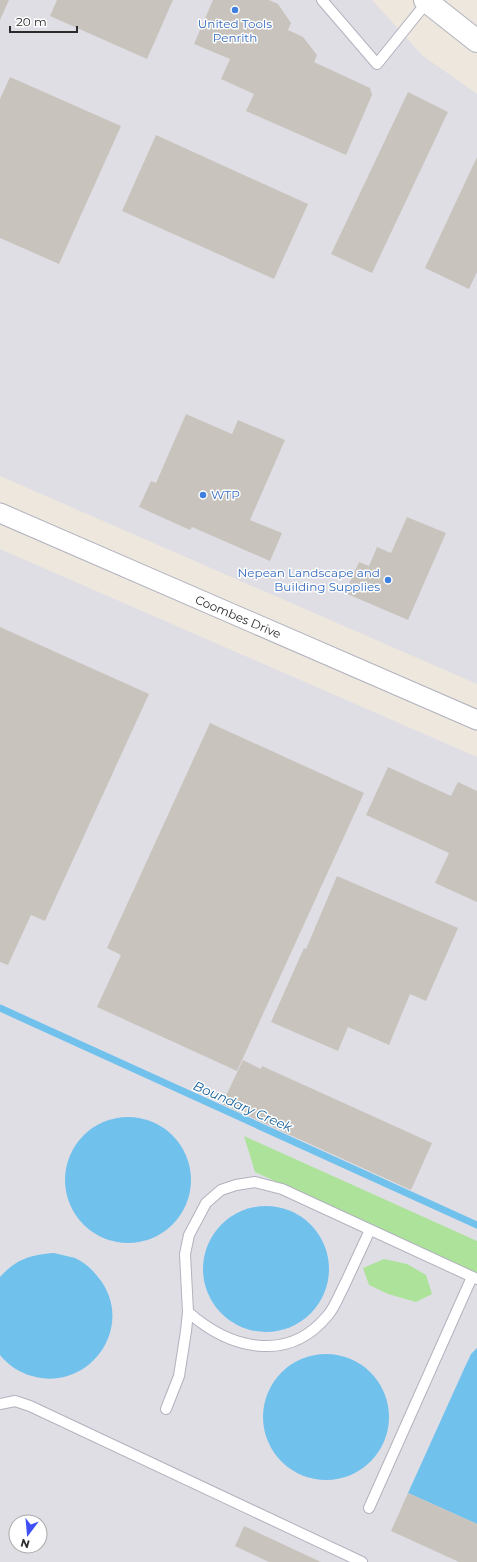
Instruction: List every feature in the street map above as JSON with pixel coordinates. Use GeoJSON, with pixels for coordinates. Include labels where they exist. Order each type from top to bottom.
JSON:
{"type":"FeatureCollection","features":[{"type":"Feature","properties":{"kind":"street"},"geometry":{"type":"LineString","coordinates":[[426,1],[477,41]]}},
{"type":"Feature","properties":{"kind":"street","name":"Coombes Drive"},"geometry":{"type":"LineString","coordinates":[[0,514],[477,720]]}},
{"type":"Feature","properties":{"kind":"lane"},"geometry":{"type":"LineString","coordinates":[[322,0],[377,64],[426,1]]}},
{"type":"Feature","properties":{"kind":"lane"},"geometry":{"type":"LineString","coordinates":[[166,1409],[179,1376],[188,1312],[185,1254],[189,1235],[206,1203],[221,1190],[236,1185],[254,1182],[282,1189],[474,1278],[369,1508]]}},
{"type":"Feature","properties":{"kind":"lane"},"geometry":{"type":"LineString","coordinates":[[188,1312],[203,1326],[222,1337],[240,1343],[278,1346],[292,1342],[318,1327],[329,1314],[370,1230]]}},
{"type":"Feature","properties":{"kind":"lane"},"geometry":{"type":"LineString","coordinates":[[0,1404],[15,1401],[30,1406],[362,1562]]}},
{"type":"Feature","properties":{"kind":"shaded area"},"geometry":{"type":"Polygon","coordinates":[[[0,0],[372,0],[423,56],[477,94],[477,684],[0,476],[0,0]]]}},
{"type":"Feature","properties":{"kind":"shaded area"},"geometry":{"type":"Polygon","coordinates":[[[0,549],[477,757],[477,1562],[0,1562],[0,549]]]}},
{"type":"Feature","properties":{"kind":"green space"},"geometry":{"type":"Polygon","coordinates":[[[244,1136],[477,1241],[477,1274],[255,1172],[244,1136]]]}},
{"type":"Feature","properties":{"kind":"green space"},"geometry":{"type":"Polygon","coordinates":[[[384,1259],[407,1264],[426,1275],[432,1294],[416,1302],[388,1294],[369,1285],[363,1268],[384,1259]]]}},
{"type":"Feature","properties":{"kind":"water"},"geometry":{"type":"Polygon","coordinates":[[[134,1117],[158,1125],[168,1131],[177,1140],[186,1156],[190,1168],[190,1192],[186,1204],[177,1220],[168,1229],[152,1238],[140,1242],[122,1243],[98,1235],[88,1229],[79,1220],[70,1204],[66,1192],[65,1174],[73,1150],[79,1140],[88,1131],[104,1122],[116,1118],[134,1117]]]}},
{"type":"Feature","properties":{"kind":"water"},"geometry":{"type":"Polygon","coordinates":[[[272,1206],[296,1213],[311,1224],[322,1239],[328,1257],[328,1281],[322,1299],[311,1314],[296,1325],[278,1331],[260,1332],[236,1325],[221,1314],[210,1299],[204,1281],[203,1263],[210,1239],[221,1224],[236,1213],[254,1207],[272,1206]]]}},
{"type":"Feature","properties":{"kind":"water"},"geometry":{"type":"Polygon","coordinates":[[[54,1253],[75,1258],[93,1271],[109,1295],[112,1315],[110,1333],[102,1350],[89,1365],[73,1374],[53,1379],[23,1373],[10,1365],[0,1355],[0,1277],[12,1266],[24,1259],[37,1255],[54,1253]]]}},
{"type":"Feature","properties":{"kind":"water"},"geometry":{"type":"Polygon","coordinates":[[[477,1348],[477,1524],[408,1493],[471,1354],[477,1348]]]}},
{"type":"Feature","properties":{"kind":"water"},"geometry":{"type":"Polygon","coordinates":[[[332,1354],[356,1361],[371,1372],[382,1387],[388,1405],[388,1429],[382,1447],[371,1462],[356,1473],[338,1479],[320,1480],[296,1473],[281,1462],[270,1447],[264,1429],[263,1411],[270,1387],[281,1372],[296,1361],[314,1355],[332,1354]]]}},
{"type":"Feature","properties":{"kind":"building"},"geometry":{"type":"Polygon","coordinates":[[[0,0],[9,0],[0,20],[0,0]]]}},
{"type":"Feature","properties":{"kind":"building"},"geometry":{"type":"Polygon","coordinates":[[[57,0],[173,0],[147,59],[50,16],[57,0]]]}},
{"type":"Feature","properties":{"kind":"building"},"geometry":{"type":"Polygon","coordinates":[[[213,0],[269,0],[278,4],[291,23],[288,30],[303,37],[317,55],[314,62],[370,88],[372,95],[346,155],[246,111],[254,94],[221,79],[230,59],[194,44],[213,0]]]}},
{"type":"Feature","properties":{"kind":"building"},"geometry":{"type":"Polygon","coordinates":[[[10,77],[121,126],[59,264],[0,238],[0,99],[10,77]]]}},
{"type":"Feature","properties":{"kind":"building"},"geometry":{"type":"Polygon","coordinates":[[[408,92],[448,112],[372,273],[331,254],[408,92]]]}},
{"type":"Feature","properties":{"kind":"building"},"geometry":{"type":"Polygon","coordinates":[[[156,135],[308,204],[274,279],[122,211],[156,135]]]}},
{"type":"Feature","properties":{"kind":"building"},"geometry":{"type":"Polygon","coordinates":[[[477,157],[477,272],[469,289],[425,268],[477,157]]]}},
{"type":"Feature","properties":{"kind":"building","name":"WTP"},"geometry":{"type":"Polygon","coordinates":[[[186,414],[232,434],[238,420],[285,440],[250,520],[282,533],[270,561],[192,527],[190,530],[139,507],[151,481],[156,483],[186,414]]]}},
{"type":"Feature","properties":{"kind":"building","name":"Nepean Landscape and Building Supplies"},"geometry":{"type":"Polygon","coordinates":[[[407,517],[446,533],[408,620],[345,593],[359,562],[369,566],[377,547],[391,553],[407,517]]]}},
{"type":"Feature","properties":{"kind":"building"},"geometry":{"type":"Polygon","coordinates":[[[0,627],[149,694],[45,921],[31,915],[8,965],[0,962],[0,627]]]}},
{"type":"Feature","properties":{"kind":"building"},"geometry":{"type":"Polygon","coordinates":[[[210,723],[364,793],[237,1071],[97,1007],[121,955],[107,948],[210,723]]]}},
{"type":"Feature","properties":{"kind":"building"},"geometry":{"type":"Polygon","coordinates":[[[388,767],[451,796],[458,782],[477,791],[477,902],[435,883],[449,853],[366,815],[388,767]]]}},
{"type":"Feature","properties":{"kind":"building"},"geometry":{"type":"Polygon","coordinates":[[[337,876],[458,928],[426,1001],[410,994],[389,1045],[348,1027],[338,1051],[271,1022],[304,948],[306,949],[337,876]]]}},
{"type":"Feature","properties":{"kind":"building"},"geometry":{"type":"Polygon","coordinates":[[[243,1060],[261,1069],[262,1066],[432,1143],[411,1190],[222,1104],[243,1060]]]}},
{"type":"Feature","properties":{"kind":"building"},"geometry":{"type":"Polygon","coordinates":[[[408,1493],[477,1524],[477,1562],[459,1562],[391,1531],[408,1493]]]}},
{"type":"Feature","properties":{"kind":"building"},"geometry":{"type":"Polygon","coordinates":[[[244,1526],[321,1562],[269,1562],[235,1546],[244,1526]]]}},
{"type":"Feature","properties":{"kind":"waterway","name":"Boundary Creek"},"geometry":{"type":"LineString","coordinates":[[0,1008],[477,1225]]}},
{"type":"Feature","properties":{"kind":"place","name":"United Tools Penrith"},"geometry":{"type":"Point","coordinates":[235,10]}},
{"type":"Feature","properties":{"kind":"place","name":"WTP"},"geometry":{"type":"Point","coordinates":[203,495]}},
{"type":"Feature","properties":{"kind":"place","name":"Nepean Landscape and Building Supplies"},"geometry":{"type":"Point","coordinates":[388,580]}}]}
